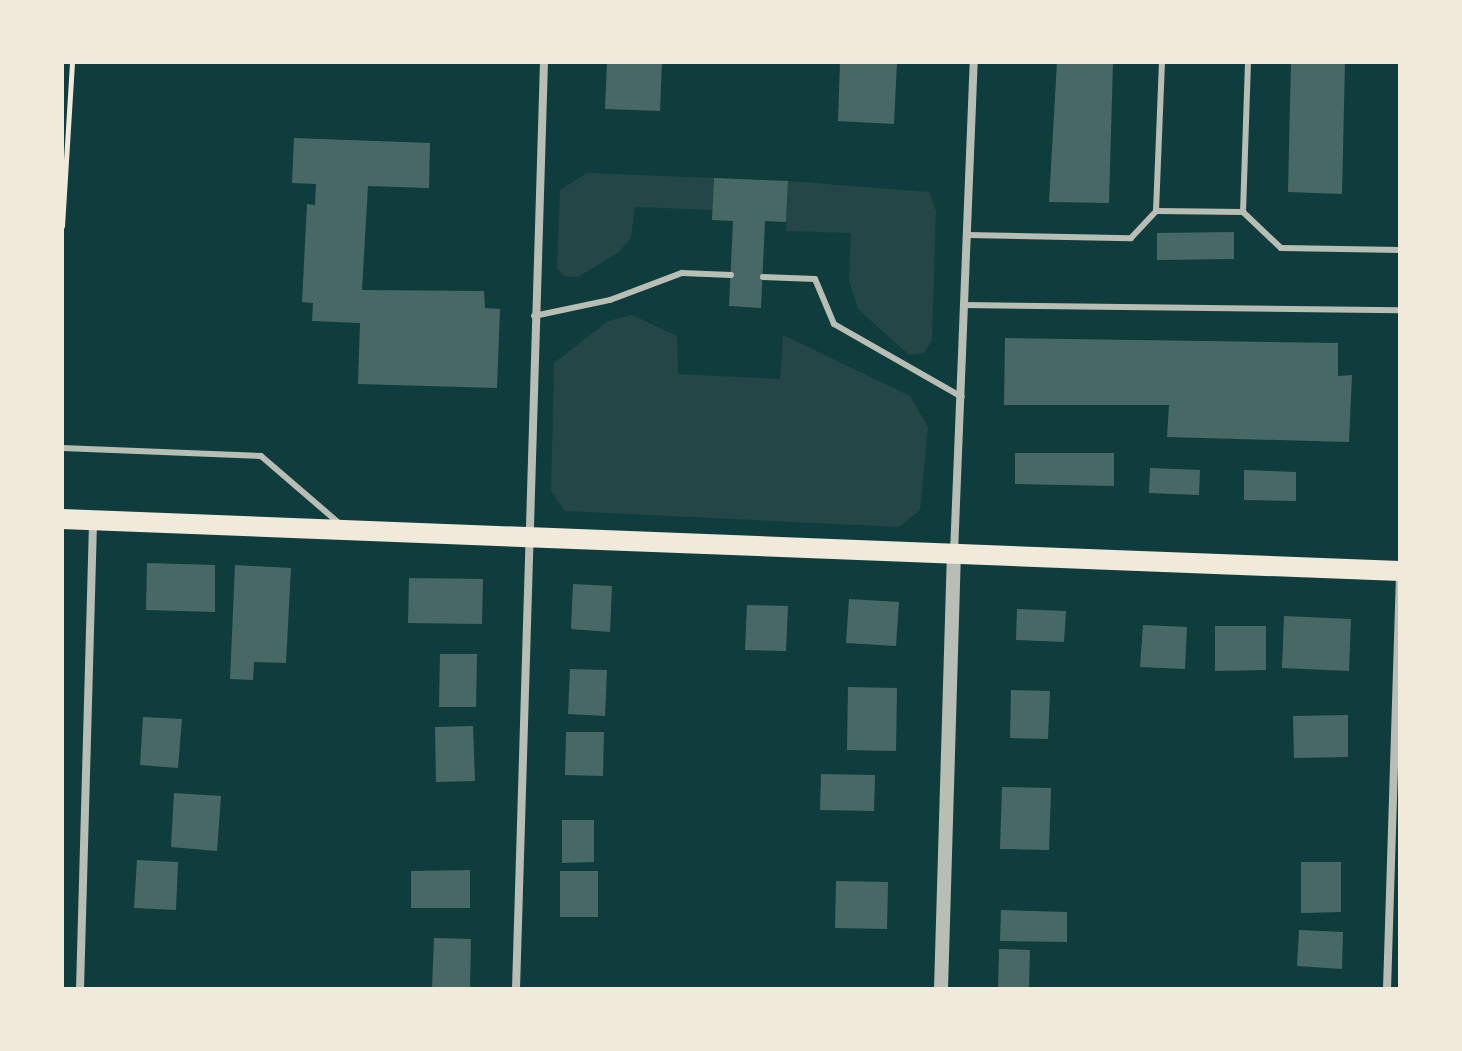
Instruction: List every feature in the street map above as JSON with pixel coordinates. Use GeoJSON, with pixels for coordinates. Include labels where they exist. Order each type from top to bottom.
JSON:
{"type":"FeatureCollection","features":[{"type":"Feature","properties":{"kind":"main road"},"geometry":{"type":"LineString","coordinates":[[62,519],[1400,571]]}},
{"type":"Feature","properties":{"kind":"street"},"geometry":{"type":"LineString","coordinates":[[516,989],[527,537],[544,62]]}},
{"type":"Feature","properties":{"kind":"street"},"geometry":{"type":"LineString","coordinates":[[941,989],[954,553],[974,62]]}},
{"type":"Feature","properties":{"kind":"street"},"geometry":{"type":"LineString","coordinates":[[80,989],[94,520]]}},
{"type":"Feature","properties":{"kind":"street"},"geometry":{"type":"LineString","coordinates":[[1387,989],[1400,579]]}},
{"type":"Feature","properties":{"kind":"lane"},"geometry":{"type":"LineString","coordinates":[[968,235],[1131,238],[1156,211],[1162,62]]}},
{"type":"Feature","properties":{"kind":"lane"},"geometry":{"type":"LineString","coordinates":[[1243,212],[1248,62]]}},
{"type":"Feature","properties":{"kind":"lane"},"geometry":{"type":"LineString","coordinates":[[1156,211],[1243,212],[1281,248],[1400,250]]}},
{"type":"Feature","properties":{"kind":"lane"},"geometry":{"type":"LineString","coordinates":[[534,316],[610,300],[682,273],[731,275]]}},
{"type":"Feature","properties":{"kind":"lane"},"geometry":{"type":"LineString","coordinates":[[763,277],[815,279],[834,324],[962,397]]}},
{"type":"Feature","properties":{"kind":"lane"},"geometry":{"type":"LineString","coordinates":[[964,305],[1400,310]]}},
{"type":"Feature","properties":{"kind":"lane"},"geometry":{"type":"LineString","coordinates":[[62,448],[261,456],[345,528]]}},
{"type":"Feature","properties":{"kind":"path"},"geometry":{"type":"LineString","coordinates":[[62,226],[72,62]]}},
{"type":"Feature","properties":{"kind":"shaded area"},"geometry":{"type":"Polygon","coordinates":[[[587,173],[714,178],[713,210],[635,207],[631,238],[619,252],[578,277],[564,276],[557,268],[560,190],[587,173]]]}},
{"type":"Feature","properties":{"kind":"shaded area"},"geometry":{"type":"Polygon","coordinates":[[[788,181],[929,192],[936,211],[932,340],[924,353],[909,355],[858,309],[849,280],[851,233],[786,231],[788,181]]]}},
{"type":"Feature","properties":{"kind":"shaded area"},"geometry":{"type":"Polygon","coordinates":[[[632,315],[677,336],[678,374],[780,379],[783,335],[910,396],[928,427],[920,510],[899,527],[565,511],[551,491],[554,363],[608,321],[632,315]]]}},
{"type":"Feature","properties":{"kind":"building"},"geometry":{"type":"Polygon","coordinates":[[[607,62],[662,62],[660,111],[605,109],[607,62]]]}},
{"type":"Feature","properties":{"kind":"building"},"geometry":{"type":"Polygon","coordinates":[[[840,62],[897,62],[894,124],[838,121],[840,62]]]}},
{"type":"Feature","properties":{"kind":"building"},"geometry":{"type":"Polygon","coordinates":[[[1057,62],[1113,62],[1109,203],[1049,202],[1057,62]]]}},
{"type":"Feature","properties":{"kind":"building"},"geometry":{"type":"Polygon","coordinates":[[[1291,62],[1345,62],[1342,194],[1288,192],[1291,62]]]}},
{"type":"Feature","properties":{"kind":"building"},"geometry":{"type":"Polygon","coordinates":[[[294,138],[430,143],[429,188],[368,186],[362,290],[484,291],[485,308],[500,309],[497,388],[358,384],[360,323],[312,321],[313,303],[302,302],[307,204],[315,205],[316,184],[292,183],[294,138]]]}},
{"type":"Feature","properties":{"kind":"building"},"geometry":{"type":"Polygon","coordinates":[[[714,178],[788,181],[786,222],[765,221],[761,308],[729,306],[733,221],[712,220],[714,178]]]}},
{"type":"Feature","properties":{"kind":"building"},"geometry":{"type":"Polygon","coordinates":[[[1234,232],[1234,259],[1157,260],[1157,233],[1234,232]]]}},
{"type":"Feature","properties":{"kind":"building"},"geometry":{"type":"Polygon","coordinates":[[[1005,338],[1338,343],[1338,376],[1352,375],[1349,442],[1167,437],[1169,405],[1004,405],[1005,338]]]}},
{"type":"Feature","properties":{"kind":"building"},"geometry":{"type":"Polygon","coordinates":[[[1015,453],[1114,453],[1114,486],[1015,484],[1015,453]]]}},
{"type":"Feature","properties":{"kind":"building"},"geometry":{"type":"Polygon","coordinates":[[[1150,468],[1200,470],[1199,495],[1149,493],[1150,468]]]}},
{"type":"Feature","properties":{"kind":"building"},"geometry":{"type":"Polygon","coordinates":[[[1244,470],[1296,472],[1296,501],[1244,500],[1244,470]]]}},
{"type":"Feature","properties":{"kind":"building"},"geometry":{"type":"Polygon","coordinates":[[[147,563],[215,565],[215,612],[146,610],[147,563]]]}},
{"type":"Feature","properties":{"kind":"building"},"geometry":{"type":"Polygon","coordinates":[[[235,565],[291,568],[286,663],[254,662],[253,680],[230,679],[235,565]]]}},
{"type":"Feature","properties":{"kind":"building"},"geometry":{"type":"Polygon","coordinates":[[[409,578],[483,579],[482,624],[408,623],[409,578]]]}},
{"type":"Feature","properties":{"kind":"building"},"geometry":{"type":"Polygon","coordinates":[[[573,584],[612,586],[610,632],[571,629],[573,584]]]}},
{"type":"Feature","properties":{"kind":"building"},"geometry":{"type":"Polygon","coordinates":[[[849,599],[899,602],[896,646],[846,643],[849,599]]]}},
{"type":"Feature","properties":{"kind":"building"},"geometry":{"type":"Polygon","coordinates":[[[747,605],[788,606],[786,651],[745,650],[747,605]]]}},
{"type":"Feature","properties":{"kind":"building"},"geometry":{"type":"Polygon","coordinates":[[[1017,609],[1066,611],[1064,642],[1016,640],[1017,609]]]}},
{"type":"Feature","properties":{"kind":"building"},"geometry":{"type":"Polygon","coordinates":[[[1284,616],[1351,619],[1349,671],[1282,668],[1284,616]]]}},
{"type":"Feature","properties":{"kind":"building"},"geometry":{"type":"Polygon","coordinates":[[[1143,625],[1187,627],[1185,669],[1140,667],[1143,625]]]}},
{"type":"Feature","properties":{"kind":"building"},"geometry":{"type":"Polygon","coordinates":[[[1215,626],[1266,626],[1266,670],[1215,671],[1215,626]]]}},
{"type":"Feature","properties":{"kind":"building"},"geometry":{"type":"Polygon","coordinates":[[[440,654],[477,654],[476,707],[439,707],[440,654]]]}},
{"type":"Feature","properties":{"kind":"building"},"geometry":{"type":"Polygon","coordinates":[[[570,669],[607,670],[605,716],[568,714],[570,669]]]}},
{"type":"Feature","properties":{"kind":"building"},"geometry":{"type":"Polygon","coordinates":[[[848,687],[897,688],[896,751],[847,750],[848,687]]]}},
{"type":"Feature","properties":{"kind":"building"},"geometry":{"type":"Polygon","coordinates":[[[1011,690],[1050,691],[1048,739],[1010,738],[1011,690]]]}},
{"type":"Feature","properties":{"kind":"building"},"geometry":{"type":"Polygon","coordinates":[[[1348,715],[1348,757],[1294,758],[1293,716],[1348,715]]]}},
{"type":"Feature","properties":{"kind":"building"},"geometry":{"type":"Polygon","coordinates":[[[143,717],[182,719],[178,768],[140,765],[143,717]]]}},
{"type":"Feature","properties":{"kind":"building"},"geometry":{"type":"Polygon","coordinates":[[[473,726],[475,781],[436,782],[435,727],[473,726]]]}},
{"type":"Feature","properties":{"kind":"building"},"geometry":{"type":"Polygon","coordinates":[[[566,732],[604,732],[603,776],[565,775],[566,732]]]}},
{"type":"Feature","properties":{"kind":"building"},"geometry":{"type":"Polygon","coordinates":[[[821,774],[875,775],[874,811],[820,810],[821,774]]]}},
{"type":"Feature","properties":{"kind":"building"},"geometry":{"type":"Polygon","coordinates":[[[1002,787],[1051,788],[1049,850],[1000,849],[1002,787]]]}},
{"type":"Feature","properties":{"kind":"building"},"geometry":{"type":"Polygon","coordinates":[[[174,793],[221,796],[217,851],[171,847],[174,793]]]}},
{"type":"Feature","properties":{"kind":"building"},"geometry":{"type":"Polygon","coordinates":[[[562,820],[594,820],[594,862],[562,863],[562,820]]]}},
{"type":"Feature","properties":{"kind":"building"},"geometry":{"type":"Polygon","coordinates":[[[137,860],[178,862],[176,910],[134,908],[137,860]]]}},
{"type":"Feature","properties":{"kind":"building"},"geometry":{"type":"Polygon","coordinates":[[[1301,862],[1341,862],[1341,912],[1301,913],[1301,862]]]}},
{"type":"Feature","properties":{"kind":"building"},"geometry":{"type":"Polygon","coordinates":[[[470,870],[470,908],[411,908],[411,871],[470,870]]]}},
{"type":"Feature","properties":{"kind":"building"},"geometry":{"type":"Polygon","coordinates":[[[560,871],[598,871],[598,917],[560,917],[560,871]]]}},
{"type":"Feature","properties":{"kind":"building"},"geometry":{"type":"Polygon","coordinates":[[[836,881],[888,882],[887,929],[835,928],[836,881]]]}},
{"type":"Feature","properties":{"kind":"building"},"geometry":{"type":"Polygon","coordinates":[[[1001,910],[1067,912],[1067,942],[1000,941],[1001,910]]]}},
{"type":"Feature","properties":{"kind":"building"},"geometry":{"type":"Polygon","coordinates":[[[1299,930],[1343,932],[1342,969],[1297,966],[1299,930]]]}},
{"type":"Feature","properties":{"kind":"building"},"geometry":{"type":"Polygon","coordinates":[[[434,938],[471,939],[470,989],[432,988],[434,938]]]}},
{"type":"Feature","properties":{"kind":"building"},"geometry":{"type":"Polygon","coordinates":[[[999,949],[1030,950],[1029,989],[998,989],[999,949]]]}}]}
